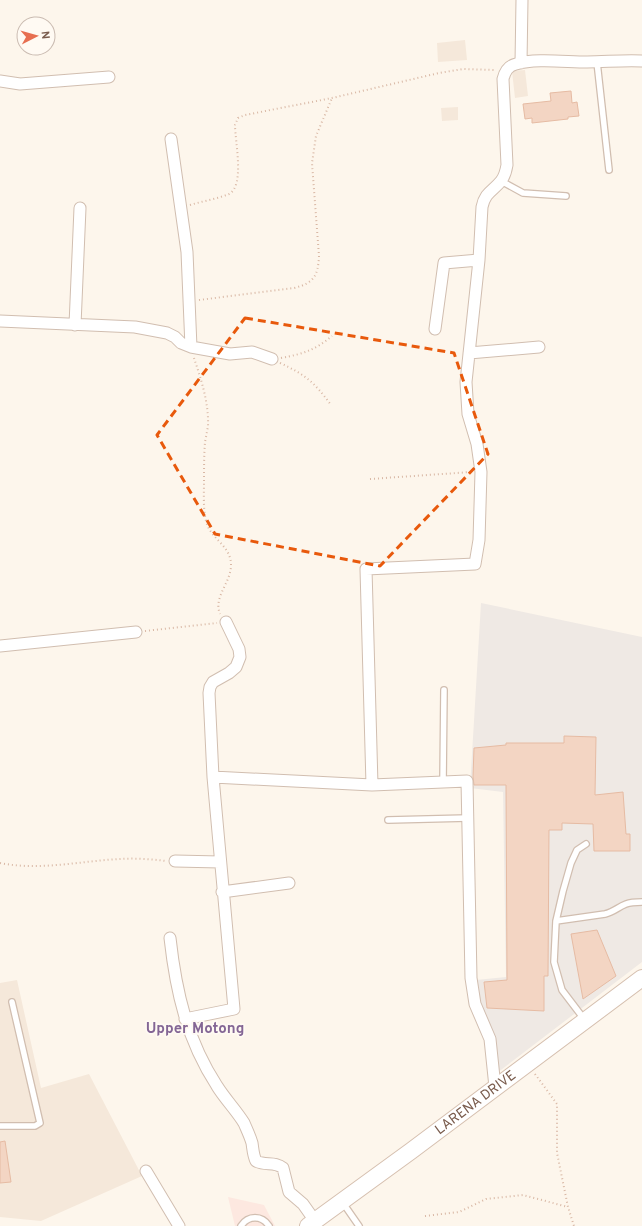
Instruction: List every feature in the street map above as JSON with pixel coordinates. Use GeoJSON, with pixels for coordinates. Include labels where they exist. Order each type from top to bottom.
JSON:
{"type":"FeatureCollection","features":[{"type":"Feature","properties":{"kind":"main road","name":"LARENA DRIVE"},"geometry":{"type":"LineString","coordinates":[[311,1223],[411,1151],[642,978]]}},
{"type":"Feature","properties":{"kind":"street"},"geometry":{"type":"LineString","coordinates":[[521,63],[522,0]]}},
{"type":"Feature","properties":{"kind":"street"},"geometry":{"type":"LineString","coordinates":[[372,785],[366,569],[475,564],[479,540],[481,472],[477,444],[468,414],[466,382],[479,260],[482,207],[484,198],[501,181],[505,174],[507,165],[504,73],[508,67],[521,63],[542,61],[597,62],[627,60],[642,62]]}},
{"type":"Feature","properties":{"kind":"street"},"geometry":{"type":"LineString","coordinates":[[0,81],[20,84],[109,78]]}},
{"type":"Feature","properties":{"kind":"street"},"geometry":{"type":"LineString","coordinates":[[171,139],[187,252],[191,347]]}},
{"type":"Feature","properties":{"kind":"street"},"geometry":{"type":"LineString","coordinates":[[75,325],[80,208]]}},
{"type":"Feature","properties":{"kind":"street"},"geometry":{"type":"LineString","coordinates":[[435,329],[444,263],[479,260]]}},
{"type":"Feature","properties":{"kind":"street"},"geometry":{"type":"LineString","coordinates":[[0,321],[117,326],[153,330],[167,333],[181,343],[191,347],[230,354],[252,352],[272,359]]}},
{"type":"Feature","properties":{"kind":"street"},"geometry":{"type":"LineString","coordinates":[[469,353],[539,347]]}},
{"type":"Feature","properties":{"kind":"street"},"geometry":{"type":"LineString","coordinates":[[185,1019],[234,1009],[222,892],[213,777],[210,687],[213,682],[229,673],[236,667],[240,657],[240,649],[226,622]]}},
{"type":"Feature","properties":{"kind":"street"},"geometry":{"type":"LineString","coordinates":[[0,646],[136,632]]}},
{"type":"Feature","properties":{"kind":"street"},"geometry":{"type":"LineString","coordinates":[[213,777],[372,785],[467,782],[472,993],[475,1004],[490,1039],[495,1088]]}},
{"type":"Feature","properties":{"kind":"street"},"geometry":{"type":"LineString","coordinates":[[175,861],[220,862]]}},
{"type":"Feature","properties":{"kind":"street"},"geometry":{"type":"LineString","coordinates":[[222,892],[289,883]]}},
{"type":"Feature","properties":{"kind":"street"},"geometry":{"type":"LineString","coordinates":[[170,938],[176,987],[185,1019],[207,1069],[217,1086],[244,1123],[249,1134],[256,1161],[260,1163],[274,1163],[283,1168],[289,1192],[303,1204],[311,1223]]}},
{"type":"Feature","properties":{"kind":"street"},"geometry":{"type":"LineString","coordinates":[[146,1171],[178,1226]]}},
{"type":"Feature","properties":{"kind":"lane"},"geometry":{"type":"LineString","coordinates":[[597,62],[609,170]]}},
{"type":"Feature","properties":{"kind":"lane"},"geometry":{"type":"LineString","coordinates":[[501,181],[523,193],[566,196]]}},
{"type":"Feature","properties":{"kind":"lane"},"geometry":{"type":"LineString","coordinates":[[443,782],[444,690]]}},
{"type":"Feature","properties":{"kind":"lane"},"geometry":{"type":"LineString","coordinates":[[388,820],[468,818]]}},
{"type":"Feature","properties":{"kind":"lane"},"geometry":{"type":"LineString","coordinates":[[585,1020],[562,990],[554,962],[556,921],[571,862],[577,850],[586,844]]}},
{"type":"Feature","properties":{"kind":"lane"},"geometry":{"type":"LineString","coordinates":[[556,921],[605,914],[613,912],[625,904],[642,902]]}},
{"type":"Feature","properties":{"kind":"lane"},"geometry":{"type":"LineString","coordinates":[[0,1126],[35,1126],[40,1123],[12,1002]]}},
{"type":"Feature","properties":{"kind":"lane"},"geometry":{"type":"LineString","coordinates":[[342,1201],[359,1226]]}},
{"type":"Feature","properties":{"kind":"lane"},"geometry":{"type":"LineString","coordinates":[[241,1226],[246,1220],[256,1217],[265,1220],[270,1226]]}},
{"type":"Feature","properties":{"kind":"path"},"geometry":{"type":"LineString","coordinates":[[181,207],[231,193],[236,187],[238,178],[235,125],[238,118],[254,113],[332,98],[463,69],[491,70],[504,73]]}},
{"type":"Feature","properties":{"kind":"path"},"geometry":{"type":"LineString","coordinates":[[189,302],[236,297],[294,288],[305,285],[313,279],[318,270],[319,256],[312,163],[316,136],[332,98]]}},
{"type":"Feature","properties":{"kind":"path"},"geometry":{"type":"LineString","coordinates":[[272,359],[295,356],[308,352],[320,346],[332,336]]}},
{"type":"Feature","properties":{"kind":"path"},"geometry":{"type":"LineString","coordinates":[[191,347],[199,373],[207,412],[208,427],[204,454],[204,514],[206,524],[213,536],[223,544],[229,554],[231,565],[228,580],[218,603],[221,616],[226,622]]}},
{"type":"Feature","properties":{"kind":"path"},"geometry":{"type":"LineString","coordinates":[[272,359],[309,378],[330,405]]}},
{"type":"Feature","properties":{"kind":"path"},"geometry":{"type":"LineString","coordinates":[[370,479],[481,472]]}},
{"type":"Feature","properties":{"kind":"path"},"geometry":{"type":"LineString","coordinates":[[136,632],[226,622]]}},
{"type":"Feature","properties":{"kind":"path"},"geometry":{"type":"LineString","coordinates":[[0,863],[28,867],[56,866],[120,859],[175,861]]}},
{"type":"Feature","properties":{"kind":"path"},"geometry":{"type":"LineString","coordinates":[[527,1064],[557,1104],[557,1153],[568,1207],[574,1226]]}},
{"type":"Feature","properties":{"kind":"path"},"geometry":{"type":"LineString","coordinates":[[425,1216],[459,1212],[486,1199],[523,1195],[568,1207]]}},
{"type":"Feature","properties":{"kind":"highlighted area"},"geometry":{"type":"Polygon","coordinates":[[[245,318],[454,353],[488,454],[380,566],[215,534],[157,435],[245,318]]]}},
{"type":"Feature","properties":{"kind":"shaded area"},"geometry":{"type":"Polygon","coordinates":[[[465,40],[467,60],[438,62],[437,43],[465,40]]]}},
{"type":"Feature","properties":{"kind":"shaded area"},"geometry":{"type":"Polygon","coordinates":[[[525,70],[528,96],[515,98],[512,71],[525,70]]]}},
{"type":"Feature","properties":{"kind":"shaded area"},"geometry":{"type":"Polygon","coordinates":[[[458,107],[458,120],[442,121],[441,108],[458,107]]]}},
{"type":"Feature","properties":{"kind":"shaded area"},"geometry":{"type":"Polygon","coordinates":[[[481,603],[642,637],[642,962],[497,1073],[481,1010],[476,980],[506,977],[503,792],[470,788],[481,603]]]}},
{"type":"Feature","properties":{"kind":"shaded area"},"geometry":{"type":"Polygon","coordinates":[[[17,980],[41,1088],[89,1074],[142,1176],[41,1221],[0,1217],[0,983],[17,980]]]}},
{"type":"Feature","properties":{"kind":"shaded area"},"geometry":{"type":"Polygon","coordinates":[[[228,1197],[264,1205],[275,1226],[235,1226],[228,1197]]]}},
{"type":"Feature","properties":{"kind":"building"},"geometry":{"type":"Polygon","coordinates":[[[571,91],[572,103],[577,102],[579,116],[568,117],[568,119],[532,123],[532,118],[525,119],[523,104],[551,101],[550,93],[571,91]]]}},
{"type":"Feature","properties":{"kind":"building"},"geometry":{"type":"Polygon","coordinates":[[[564,736],[596,737],[595,795],[623,792],[626,834],[630,834],[630,851],[594,851],[593,824],[562,823],[562,830],[549,830],[548,976],[544,976],[544,1011],[487,1008],[484,982],[507,980],[506,785],[474,785],[474,748],[506,745],[506,743],[564,743],[564,736]]]}},
{"type":"Feature","properties":{"kind":"building"},"geometry":{"type":"Polygon","coordinates":[[[597,930],[616,976],[583,999],[571,934],[597,930]]]}},
{"type":"Feature","properties":{"kind":"building"},"geometry":{"type":"Polygon","coordinates":[[[5,1141],[11,1182],[0,1183],[0,1142],[5,1141]]]}},
{"type":"Feature","properties":{"kind":"district","name":"Upper Motong"},"geometry":{"type":"Point","coordinates":[195,1029]}}]}
